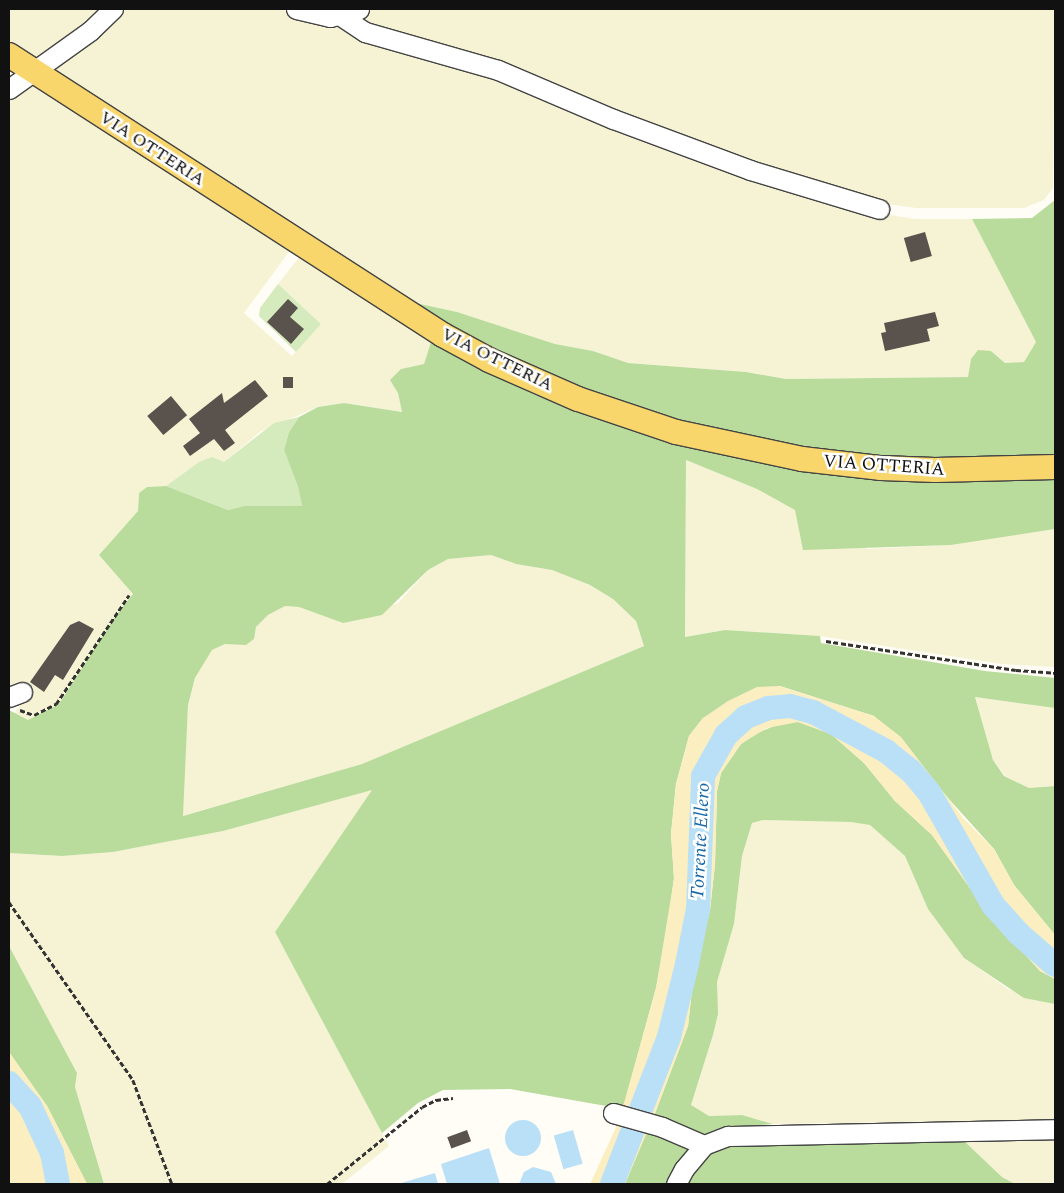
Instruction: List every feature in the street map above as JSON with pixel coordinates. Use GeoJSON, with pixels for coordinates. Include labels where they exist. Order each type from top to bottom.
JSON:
{"type":"FeatureCollection","features":[{"type":"Feature","properties":{"kind":"main road","name":"VIA OTTERIA"},"geometry":{"type":"LineString","coordinates":[[9,55],[443,335],[489,360],[578,399],[676,432],[802,459],[926,470],[1055,467]]}},
{"type":"Feature","properties":{"kind":"street"},"geometry":{"type":"LineString","coordinates":[[9,89],[90,31],[113,9]]}},
{"type":"Feature","properties":{"kind":"street"},"geometry":{"type":"LineString","coordinates":[[296,9],[324,17],[341,16],[359,9]]}},
{"type":"Feature","properties":{"kind":"street"},"geometry":{"type":"LineString","coordinates":[[341,16],[365,32],[504,73],[613,119],[750,170],[879,209]]}},
{"type":"Feature","properties":{"kind":"street"},"geometry":{"type":"LineString","coordinates":[[613,1114],[662,1127],[704,1145]]}},
{"type":"Feature","properties":{"kind":"street"},"geometry":{"type":"LineString","coordinates":[[676,1184],[684,1168],[704,1145],[719,1138],[741,1134],[1055,1129]]}},
{"type":"Feature","properties":{"kind":"path"},"geometry":{"type":"LineString","coordinates":[[15,698],[23,713],[34,715],[56,704],[129,595]]}},
{"type":"Feature","properties":{"kind":"path"},"geometry":{"type":"LineString","coordinates":[[826,641],[1016,670],[1055,673]]}},
{"type":"Feature","properties":{"kind":"path"},"geometry":{"type":"LineString","coordinates":[[9,902],[133,1080],[172,1184]]}},
{"type":"Feature","properties":{"kind":"path"},"geometry":{"type":"LineString","coordinates":[[327,1184],[422,1107],[436,1100],[453,1098]]}},
{"type":"Feature","properties":{"kind":"shaded area"},"geometry":{"type":"Polygon","coordinates":[[[9,9],[97,9],[97,13],[38,61],[9,46],[9,9]]]}},
{"type":"Feature","properties":{"kind":"shaded area"},"geometry":{"type":"Polygon","coordinates":[[[121,9],[280,9],[442,60],[872,212],[915,219],[972,219],[1036,342],[1024,362],[1005,363],[991,351],[971,359],[969,377],[786,379],[746,372],[627,363],[593,351],[555,344],[457,312],[402,300],[55,77],[54,63],[121,9]]]}},
{"type":"Feature","properties":{"kind":"shaded area"},"geometry":{"type":"Polygon","coordinates":[[[372,9],[1055,9],[1053,188],[1044,200],[1024,208],[916,208],[880,203],[774,172],[353,20],[372,9]]]}},
{"type":"Feature","properties":{"kind":"shaded area"},"geometry":{"type":"Polygon","coordinates":[[[33,84],[291,249],[244,313],[292,356],[321,324],[278,284],[300,256],[431,342],[424,364],[401,369],[398,393],[402,412],[344,403],[318,407],[261,431],[224,462],[199,462],[166,486],[147,487],[139,493],[138,511],[99,555],[133,594],[114,618],[59,704],[28,720],[14,714],[29,693],[9,687],[9,95],[24,85],[33,84]]]}},
{"type":"Feature","properties":{"kind":"shaded area"},"geometry":{"type":"Polygon","coordinates":[[[686,460],[757,489],[867,549],[951,545],[1055,529],[1055,667],[1002,664],[820,636],[725,630],[685,637],[686,460]]]}},
{"type":"Feature","properties":{"kind":"shaded area"},"geometry":{"type":"Polygon","coordinates":[[[491,555],[516,564],[552,570],[590,585],[613,599],[636,621],[644,646],[362,764],[182,816],[188,705],[195,678],[212,650],[225,644],[253,639],[256,627],[268,615],[285,606],[299,607],[343,623],[398,603],[428,570],[448,559],[491,555]]]}},
{"type":"Feature","properties":{"kind":"shaded area"},"geometry":{"type":"Polygon","coordinates":[[[975,697],[1055,708],[1055,786],[1029,788],[1005,776],[993,760],[975,697]]]}},
{"type":"Feature","properties":{"kind":"shaded area"},"geometry":{"type":"Polygon","coordinates":[[[373,789],[275,932],[389,1146],[342,1184],[104,1184],[75,1087],[77,1073],[9,946],[9,853],[62,856],[113,852],[223,831],[373,789]]]}},
{"type":"Feature","properties":{"kind":"shaded area"},"geometry":{"type":"Polygon","coordinates":[[[763,820],[863,822],[870,825],[905,856],[928,909],[964,958],[1008,989],[1055,1004],[1055,1120],[773,1124],[742,1115],[709,1116],[694,1109],[691,1105],[713,1035],[717,982],[734,924],[742,856],[752,823],[763,820]]]}},
{"type":"Feature","properties":{"kind":"shaded area"},"geometry":{"type":"Polygon","coordinates":[[[1055,1138],[1055,1184],[1015,1184],[1002,1177],[963,1140],[1055,1138]]]}},
{"type":"Feature","properties":{"kind":"green space"},"geometry":{"type":"Polygon","coordinates":[[[1055,200],[1055,457],[971,462],[825,454],[648,414],[522,365],[402,300],[457,312],[555,344],[593,351],[628,363],[746,372],[786,379],[968,377],[971,359],[978,350],[991,351],[1005,363],[1024,362],[1036,342],[972,219],[1032,218],[1055,200]]]}},
{"type":"Feature","properties":{"kind":"green space"},"geometry":{"type":"Polygon","coordinates":[[[278,284],[321,324],[296,352],[259,316],[260,308],[278,284]]]}},
{"type":"Feature","properties":{"kind":"green space"},"geometry":{"type":"Polygon","coordinates":[[[431,342],[533,394],[586,414],[942,480],[1055,478],[1055,529],[951,545],[803,550],[795,510],[757,489],[686,460],[685,637],[725,630],[820,636],[821,643],[985,671],[1055,678],[1055,708],[975,697],[993,760],[1004,776],[1029,788],[1055,786],[1055,935],[1014,885],[994,849],[874,716],[780,686],[703,718],[689,736],[676,784],[671,834],[674,878],[667,930],[656,988],[623,1109],[510,1089],[443,1090],[418,1103],[382,1133],[275,932],[372,790],[223,831],[113,852],[62,856],[9,853],[9,710],[28,720],[59,704],[114,618],[133,594],[99,555],[138,511],[139,493],[147,487],[166,486],[228,510],[244,506],[302,506],[298,487],[284,450],[289,432],[299,417],[318,407],[344,403],[402,412],[398,393],[390,380],[401,369],[424,364],[431,342]],[[491,555],[448,559],[428,570],[382,615],[343,623],[299,607],[285,606],[268,615],[256,627],[254,639],[246,645],[225,644],[212,650],[195,678],[188,705],[183,816],[362,764],[644,646],[636,621],[613,599],[590,585],[552,570],[516,564],[491,555]]]}},
{"type":"Feature","properties":{"kind":"green space"},"geometry":{"type":"Polygon","coordinates":[[[299,417],[289,432],[284,450],[298,487],[302,506],[244,506],[228,510],[166,486],[199,462],[212,457],[224,462],[274,423],[299,417]]]}},
{"type":"Feature","properties":{"kind":"green space"},"geometry":{"type":"Polygon","coordinates":[[[784,722],[798,722],[831,734],[864,763],[895,801],[932,835],[990,916],[1040,971],[1055,979],[1055,1004],[1024,998],[964,958],[928,909],[905,856],[870,825],[851,822],[763,820],[752,823],[742,856],[734,924],[717,982],[718,1014],[691,1105],[709,1116],[742,1115],[773,1124],[723,1128],[702,1137],[654,1116],[688,1026],[693,981],[710,910],[715,864],[717,791],[721,773],[741,744],[755,734],[784,722]]]}},
{"type":"Feature","properties":{"kind":"green space"},"geometry":{"type":"Polygon","coordinates":[[[9,946],[77,1073],[75,1087],[104,1184],[87,1184],[47,1106],[9,1052],[9,946]]]}},
{"type":"Feature","properties":{"kind":"green space"},"geometry":{"type":"Polygon","coordinates":[[[647,1129],[693,1146],[667,1184],[625,1184],[647,1129]]]}},
{"type":"Feature","properties":{"kind":"green space"},"geometry":{"type":"Polygon","coordinates":[[[963,1140],[1002,1177],[1015,1184],[684,1184],[704,1155],[733,1144],[963,1140]]]}},
{"type":"Feature","properties":{"kind":"sand"},"geometry":{"type":"Polygon","coordinates":[[[779,686],[874,716],[901,737],[964,819],[994,849],[1014,885],[1055,935],[1055,979],[1040,971],[990,916],[932,835],[895,801],[864,763],[831,734],[798,722],[767,728],[741,744],[721,773],[717,791],[715,864],[710,910],[693,981],[688,1026],[654,1116],[625,1184],[590,1184],[619,1121],[656,988],[674,879],[671,834],[676,784],[689,736],[703,718],[728,701],[757,687],[779,686]]]}},
{"type":"Feature","properties":{"kind":"sand"},"geometry":{"type":"Polygon","coordinates":[[[9,1052],[47,1106],[87,1184],[9,1184],[9,1052]]]}},
{"type":"Feature","properties":{"kind":"water"},"geometry":{"type":"Polygon","coordinates":[[[523,1120],[530,1121],[536,1125],[540,1131],[540,1145],[536,1151],[530,1155],[523,1156],[516,1155],[510,1151],[506,1145],[505,1138],[506,1131],[510,1125],[516,1121],[523,1120]]]}},
{"type":"Feature","properties":{"kind":"water"},"geometry":{"type":"Polygon","coordinates":[[[573,1130],[583,1164],[563,1169],[554,1136],[573,1130]]]}},
{"type":"Feature","properties":{"kind":"water"},"geometry":{"type":"Polygon","coordinates":[[[489,1148],[500,1184],[447,1184],[441,1164],[489,1148]]]}},
{"type":"Feature","properties":{"kind":"water"},"geometry":{"type":"Polygon","coordinates":[[[533,1167],[551,1172],[556,1184],[519,1184],[524,1172],[533,1167]]]}},
{"type":"Feature","properties":{"kind":"water"},"geometry":{"type":"Polygon","coordinates":[[[435,1173],[438,1184],[398,1184],[435,1173]]]}},
{"type":"Feature","properties":{"kind":"building"},"geometry":{"type":"Polygon","coordinates":[[[925,232],[932,256],[911,262],[904,238],[925,232]]]}},
{"type":"Feature","properties":{"kind":"building"},"geometry":{"type":"Polygon","coordinates":[[[288,299],[298,308],[290,317],[304,329],[291,344],[267,322],[288,299]]]}},
{"type":"Feature","properties":{"kind":"building"},"geometry":{"type":"Polygon","coordinates":[[[935,312],[939,326],[927,329],[930,341],[885,351],[881,333],[886,332],[884,323],[935,312]]]}},
{"type":"Feature","properties":{"kind":"building"},"geometry":{"type":"Polygon","coordinates":[[[283,377],[293,377],[293,388],[283,388],[283,377]]]}},
{"type":"Feature","properties":{"kind":"building"},"geometry":{"type":"Polygon","coordinates":[[[255,380],[268,396],[225,430],[235,443],[224,451],[214,439],[190,456],[183,446],[200,433],[189,419],[222,393],[224,403],[255,380]]]}},
{"type":"Feature","properties":{"kind":"building"},"geometry":{"type":"Polygon","coordinates":[[[171,396],[187,415],[163,435],[147,416],[171,396]]]}},
{"type":"Feature","properties":{"kind":"building"},"geometry":{"type":"Polygon","coordinates":[[[79,621],[94,629],[63,680],[55,675],[44,692],[30,682],[70,625],[79,621]]]}},
{"type":"Feature","properties":{"kind":"building"},"geometry":{"type":"Polygon","coordinates":[[[467,1130],[471,1141],[451,1148],[447,1137],[467,1130]]]}},
{"type":"Feature","properties":{"kind":"waterway","name":"Torrente Ellero"},"geometry":{"type":"LineString","coordinates":[[612,1184],[669,1037],[687,964],[698,909],[703,776],[726,735],[746,717],[768,708],[790,706],[813,712],[886,751],[911,771],[930,794],[993,905],[1018,933],[1055,965]]}},
{"type":"Feature","properties":{"kind":"waterway","name":"Torrente Ellero"},"geometry":{"type":"LineString","coordinates":[[9,1083],[30,1106],[52,1153],[58,1184]]}}]}
